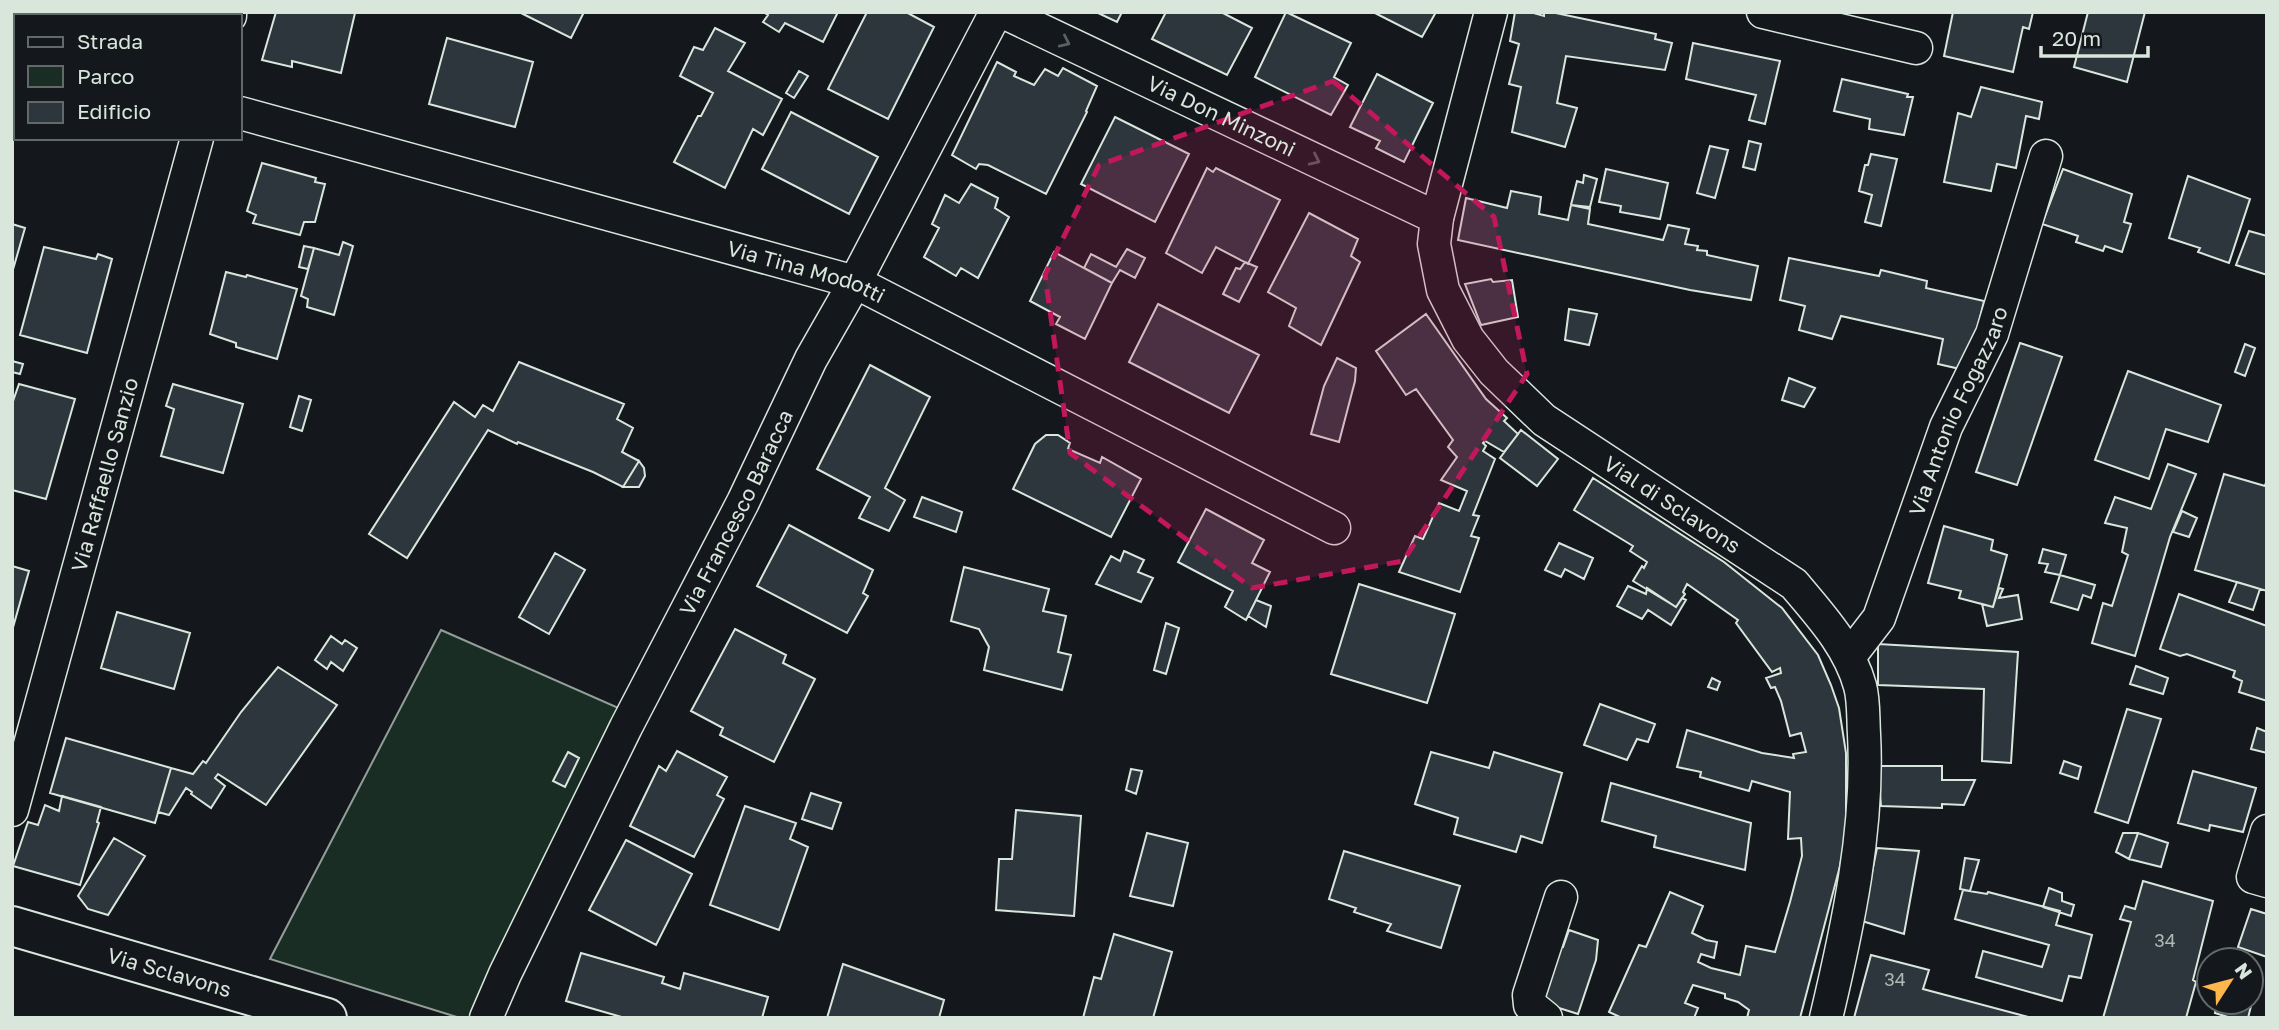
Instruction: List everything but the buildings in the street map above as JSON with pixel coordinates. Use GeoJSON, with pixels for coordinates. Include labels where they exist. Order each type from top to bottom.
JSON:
{"type":"FeatureCollection","features":[{"type":"Feature","properties":{"kind":"street","name":"Via Francesco Baracca"},"geometry":{"type":"LineString","coordinates":[[486,1018],[626,727],[743,502],[811,359],[855,282],[996,12]]}},
{"type":"Feature","properties":{"kind":"street","name":"Via Don Minzoni"},"geometry":{"type":"LineString","coordinates":[[1003,12],[1437,218]]}},
{"type":"Feature","properties":{"kind":"street","name":"Vial di Sclavons"},"geometry":{"type":"LineString","coordinates":[[1491,12],[1437,218],[1434,244],[1443,290],[1468,339],[1494,372],[1544,420],[1794,584],[1821,615],[1849,657],[1861,688],[1865,755],[1863,823],[1826,1018]]}},
{"type":"Feature","properties":{"kind":"street"},"geometry":{"type":"LineString","coordinates":[[1763,12],[1916,48]]}},
{"type":"Feature","properties":{"kind":"street","name":"Via Tina Modotti"},"geometry":{"type":"LineString","coordinates":[[242,114],[855,282],[1335,528]]}},
{"type":"Feature","properties":{"kind":"street","name":"Via Raffaello Sanzio"},"geometry":{"type":"LineString","coordinates":[[12,810],[196,140]]}},
{"type":"Feature","properties":{"kind":"street","name":"Via Antonio Fogazzaro"},"geometry":{"type":"LineString","coordinates":[[1849,657],[1879,618],[1945,427],[1992,334],[2046,156]]}},
{"type":"Feature","properties":{"kind":"street"},"geometry":{"type":"LineString","coordinates":[[2267,831],[2253,877],[2267,881]]}},
{"type":"Feature","properties":{"kind":"street"},"geometry":{"type":"LineString","coordinates":[[1546,1018],[1530,1006],[1529,995],[1561,898]]}},
{"type":"Feature","properties":{"kind":"street","name":"Via Sclavons"},"geometry":{"type":"LineString","coordinates":[[12,926],[327,1018]]}},
{"type":"Feature","properties":{"kind":"highlighted area"},"geometry":{"type":"Polygon","coordinates":[[[1333,81],[1494,217],[1527,374],[1403,561],[1252,588],[1070,453],[1045,275],[1099,165],[1333,81]]]}},
{"type":"Feature","properties":{"kind":"green space"},"geometry":{"type":"Polygon","coordinates":[[[441,630],[623,710],[477,1018],[460,1018],[270,959],[441,630]]]}}]}
